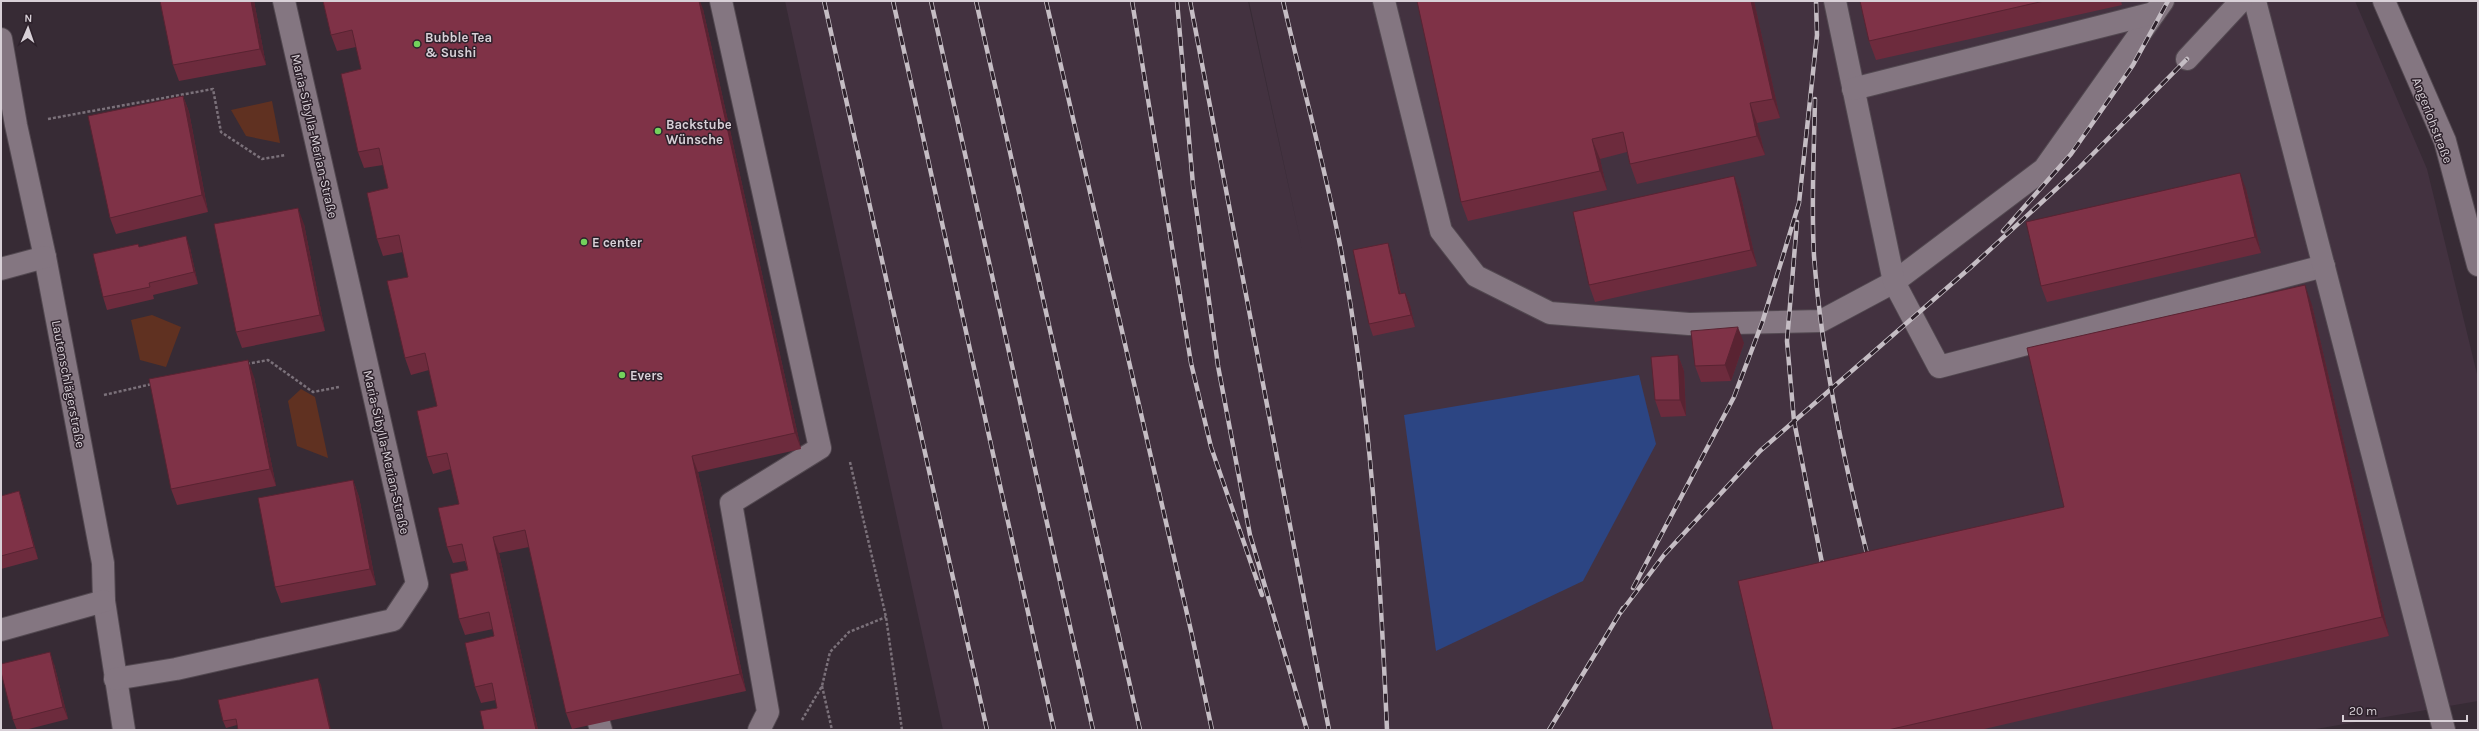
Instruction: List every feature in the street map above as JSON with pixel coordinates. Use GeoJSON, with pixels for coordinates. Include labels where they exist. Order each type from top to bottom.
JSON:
{"type":"FeatureCollection","features":[{"type":"Feature","properties":{"kind":"street","name":"Maria-Sibylla-Merian-Straße"},"geometry":{"type":"LineString","coordinates":[[115,679],[176,669],[393,620],[417,584],[284,1]]}},
{"type":"Feature","properties":{"kind":"street"},"geometry":{"type":"LineString","coordinates":[[722,1],[820,448],[731,504],[768,712],[759,730]]}},
{"type":"Feature","properties":{"kind":"street"},"geometry":{"type":"LineString","coordinates":[[1384,1],[1441,231],[1476,276],[1550,313],[1689,324],[1821,320],[1894,282],[2044,168],[2159,7]]}},
{"type":"Feature","properties":{"kind":"street"},"geometry":{"type":"LineString","coordinates":[[1835,1],[1894,282],[1939,367],[2324,266]]}},
{"type":"Feature","properties":{"kind":"street"},"geometry":{"type":"LineString","coordinates":[[2187,58],[2241,1]]}},
{"type":"Feature","properties":{"kind":"street"},"geometry":{"type":"LineString","coordinates":[[2255,1],[2444,730]]}},
{"type":"Feature","properties":{"kind":"street","name":"Angerlohstraße"},"geometry":{"type":"LineString","coordinates":[[2384,1],[2445,141],[2478,265]]}},
{"type":"Feature","properties":{"kind":"street"},"geometry":{"type":"LineString","coordinates":[[1853,89],[2159,7]]}},
{"type":"Feature","properties":{"kind":"street","name":"Lautenschlägerstraße"},"geometry":{"type":"LineString","coordinates":[[1,39],[16,125],[45,257],[103,564],[104,601],[124,730]]}},
{"type":"Feature","properties":{"kind":"street"},"geometry":{"type":"LineString","coordinates":[[1,269],[45,257]]}},
{"type":"Feature","properties":{"kind":"street"},"geometry":{"type":"LineString","coordinates":[[1,630],[104,601]]}},
{"type":"Feature","properties":{"kind":"path"},"geometry":{"type":"LineString","coordinates":[[16,125],[213,89],[221,132],[262,159],[318,148]]}},
{"type":"Feature","properties":{"kind":"path"},"geometry":{"type":"LineString","coordinates":[[246,365],[268,360],[313,392],[370,379]]}},
{"type":"Feature","properties":{"kind":"path"},"geometry":{"type":"LineString","coordinates":[[73,401],[155,384]]}},
{"type":"Feature","properties":{"kind":"path"},"geometry":{"type":"LineString","coordinates":[[799,724],[822,686],[830,652],[849,632],[886,617],[902,730]]}},
{"type":"Feature","properties":{"kind":"path"},"geometry":{"type":"LineString","coordinates":[[822,686],[832,730]]}},
{"type":"Feature","properties":{"kind":"shaded area"},"geometry":{"type":"Polygon","coordinates":[[[785,1],[1248,1],[1302,248],[1249,1],[2355,1],[2427,169],[2478,378],[2478,701],[2310,730],[943,730],[785,1]]]}},
{"type":"Feature","properties":{"kind":"shaded area"},"geometry":{"type":"Polygon","coordinates":[[[272,101],[280,143],[246,136],[231,110],[272,101]]]}},
{"type":"Feature","properties":{"kind":"shaded area"},"geometry":{"type":"Polygon","coordinates":[[[152,315],[181,327],[166,367],[140,360],[131,320],[152,315]]]}},
{"type":"Feature","properties":{"kind":"shaded area"},"geometry":{"type":"Polygon","coordinates":[[[301,389],[315,397],[328,458],[297,446],[288,401],[301,389]]]}},
{"type":"Feature","properties":{"kind":"water"},"geometry":{"type":"Polygon","coordinates":[[[1639,375],[1656,444],[1583,581],[1436,651],[1404,415],[1639,375]]]}},
{"type":"Feature","properties":{"kind":"building"},"geometry":{"type":"Polygon","coordinates":[[[160,1],[251,1],[260,49],[173,65],[160,1]]]}},
{"type":"Feature","properties":{"kind":"building","name":"Evers"},"geometry":{"type":"Polygon","coordinates":[[[323,1],[699,1],[795,433],[692,456],[740,674],[566,713],[525,530],[493,537],[536,730],[484,730],[480,711],[497,708],[492,683],[475,687],[465,643],[494,636],[489,612],[459,619],[450,574],[468,570],[462,544],[447,547],[438,508],[459,504],[447,453],[427,457],[417,411],[437,406],[425,353],[405,358],[387,281],[408,277],[399,235],[377,239],[367,193],[388,188],[379,148],[358,152],[341,74],[361,69],[352,30],[331,35],[323,1]]]}},
{"type":"Feature","properties":{"kind":"building"},"geometry":{"type":"Polygon","coordinates":[[[1417,1],[1751,1],[1773,99],[1750,103],[1757,136],[1630,164],[1623,132],[1592,139],[1600,171],[1461,202],[1417,1]]]}},
{"type":"Feature","properties":{"kind":"building"},"geometry":{"type":"Polygon","coordinates":[[[1860,1],[2044,1],[1869,41],[1860,1]]]}},
{"type":"Feature","properties":{"kind":"building"},"geometry":{"type":"Polygon","coordinates":[[[183,96],[202,195],[110,218],[88,116],[183,96]]]}},
{"type":"Feature","properties":{"kind":"building"},"geometry":{"type":"Polygon","coordinates":[[[2240,173],[2255,237],[2041,286],[2026,222],[2240,173]]]}},
{"type":"Feature","properties":{"kind":"building"},"geometry":{"type":"Polygon","coordinates":[[[1734,176],[1751,250],[1589,285],[1573,212],[1734,176]]]}},
{"type":"Feature","properties":{"kind":"building"},"geometry":{"type":"Polygon","coordinates":[[[298,208],[320,315],[236,332],[214,224],[298,208]]]}},
{"type":"Feature","properties":{"kind":"building"},"geometry":{"type":"Polygon","coordinates":[[[186,236],[194,272],[149,283],[150,287],[103,297],[93,254],[138,244],[139,247],[186,236]]]}},
{"type":"Feature","properties":{"kind":"building"},"geometry":{"type":"Polygon","coordinates":[[[1388,243],[1399,294],[1405,293],[1411,315],[1369,324],[1353,250],[1388,243]]]}},
{"type":"Feature","properties":{"kind":"building"},"geometry":{"type":"Polygon","coordinates":[[[2305,285],[2382,617],[1888,730],[1773,730],[1738,581],[2064,507],[2027,348],[2305,285]]]}},
{"type":"Feature","properties":{"kind":"building"},"geometry":{"type":"Polygon","coordinates":[[[1738,327],[1725,365],[1695,366],[1691,331],[1738,327]]]}},
{"type":"Feature","properties":{"kind":"building"},"geometry":{"type":"Polygon","coordinates":[[[1678,355],[1680,400],[1655,400],[1651,357],[1678,355]]]}},
{"type":"Feature","properties":{"kind":"building"},"geometry":{"type":"Polygon","coordinates":[[[248,360],[270,469],[171,489],[149,379],[248,360]]]}},
{"type":"Feature","properties":{"kind":"building"},"geometry":{"type":"Polygon","coordinates":[[[353,480],[370,569],[275,587],[258,498],[353,480]]]}},
{"type":"Feature","properties":{"kind":"building"},"geometry":{"type":"Polygon","coordinates":[[[19,491],[34,547],[1,556],[1,496],[19,491]]]}},
{"type":"Feature","properties":{"kind":"building"},"geometry":{"type":"Polygon","coordinates":[[[50,652],[63,707],[13,720],[1,672],[1,664],[50,652]]]}},
{"type":"Feature","properties":{"kind":"building"},"geometry":{"type":"Polygon","coordinates":[[[318,678],[330,730],[238,730],[236,719],[223,721],[218,700],[318,678]]]}},
{"type":"Feature","properties":{"kind":"railway"},"geometry":{"type":"LineString","coordinates":[[824,1],[987,730]]}},
{"type":"Feature","properties":{"kind":"railway"},"geometry":{"type":"LineString","coordinates":[[893,1],[1054,730]]}},
{"type":"Feature","properties":{"kind":"railway"},"geometry":{"type":"LineString","coordinates":[[931,1],[1093,730]]}},
{"type":"Feature","properties":{"kind":"railway"},"geometry":{"type":"LineString","coordinates":[[976,1],[1140,730]]}},
{"type":"Feature","properties":{"kind":"railway"},"geometry":{"type":"LineString","coordinates":[[1046,1],[1191,631],[1212,730]]}},
{"type":"Feature","properties":{"kind":"railway"},"geometry":{"type":"LineString","coordinates":[[1132,1],[1191,363],[1211,447],[1262,595]]}},
{"type":"Feature","properties":{"kind":"railway"},"geometry":{"type":"LineString","coordinates":[[1177,1],[1193,185],[1218,366],[1250,535],[1307,730]]}},
{"type":"Feature","properties":{"kind":"railway"},"geometry":{"type":"LineString","coordinates":[[1190,1],[1329,730]]}},
{"type":"Feature","properties":{"kind":"railway"},"geometry":{"type":"LineString","coordinates":[[1283,1],[1335,219],[1360,369],[1373,489],[1387,730]]}},
{"type":"Feature","properties":{"kind":"railway"},"geometry":{"type":"LineString","coordinates":[[1633,588],[1734,397],[1762,323],[1783,256],[1799,203],[1817,35],[1816,1]]}},
{"type":"Feature","properties":{"kind":"railway"},"geometry":{"type":"LineString","coordinates":[[2003,231],[2071,154],[2133,65],[2168,1]]}},
{"type":"Feature","properties":{"kind":"railway"},"geometry":{"type":"LineString","coordinates":[[1621,612],[1664,555],[1760,451],[1971,267],[2078,169],[2187,59]]}},
{"type":"Feature","properties":{"kind":"railway"},"geometry":{"type":"LineString","coordinates":[[1815,99],[1813,178],[1814,256],[1822,333],[1835,410],[1869,562]]}},
{"type":"Feature","properties":{"kind":"railway"},"geometry":{"type":"LineString","coordinates":[[1797,222],[1787,341],[1794,421],[1824,573]]}},
{"type":"Feature","properties":{"kind":"railway"},"geometry":{"type":"LineString","coordinates":[[1549,730],[1623,608]]}},
{"type":"Feature","properties":{"kind":"place","name":"Bubble Tea & Sushi"},"geometry":{"type":"Point","coordinates":[417,44]}},
{"type":"Feature","properties":{"kind":"place","name":"Backstube Wünsche"},"geometry":{"type":"Point","coordinates":[658,131]}},
{"type":"Feature","properties":{"kind":"place","name":"E center"},"geometry":{"type":"Point","coordinates":[584,242]}},
{"type":"Feature","properties":{"kind":"place","name":"Evers"},"geometry":{"type":"Point","coordinates":[622,375]}}]}
